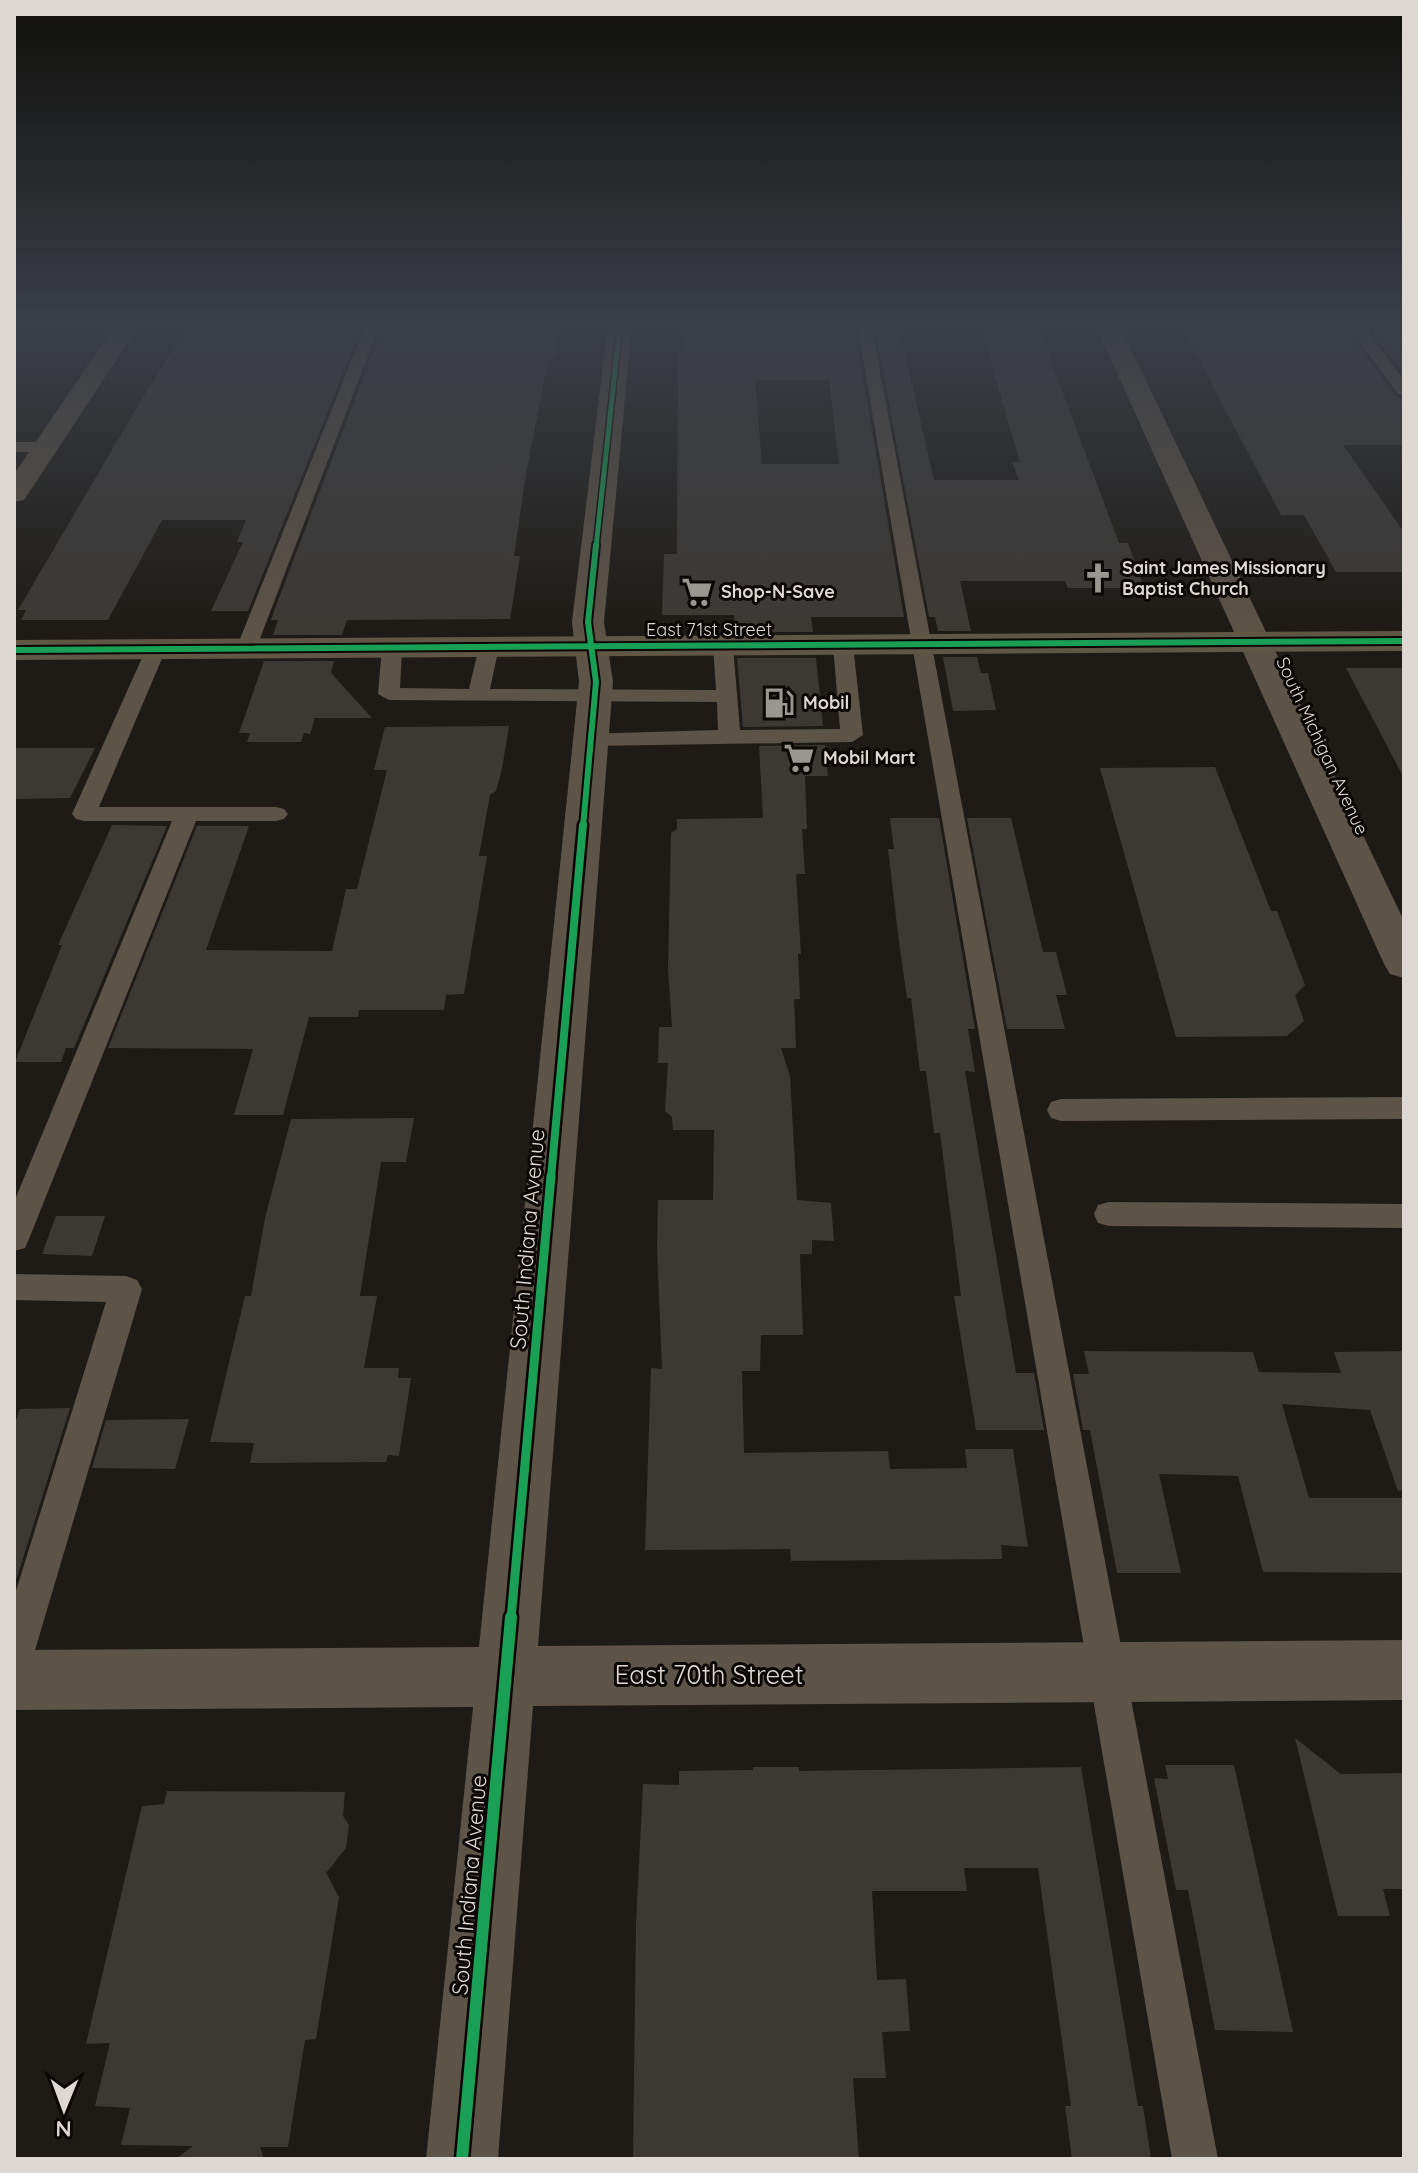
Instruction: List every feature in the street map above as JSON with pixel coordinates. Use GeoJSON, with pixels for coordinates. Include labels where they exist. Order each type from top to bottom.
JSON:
{"type":"FeatureCollection","features":[{"type":"Feature","properties":{"kind":"main road","name":"East 71st Street"},"geometry":{"type":"LineString","coordinates":[[14,650],[489,647],[592,694],[723,646],[1404,641]]}},
{"type":"Feature","properties":{"kind":"street"},"geometry":{"type":"LineString","coordinates":[[14,494],[60,425]]}},
{"type":"Feature","properties":{"kind":"street","name":"South Indiana Avenue"},"geometry":{"type":"LineString","coordinates":[[462,2159],[592,694],[588,622],[609,425]]}},
{"type":"Feature","properties":{"kind":"street","name":"South Michigan Avenue"},"geometry":{"type":"LineString","coordinates":[[1155,425],[1404,964]]}},
{"type":"Feature","properties":{"kind":"street","name":"East 70th Street"},"geometry":{"type":"LineString","coordinates":[[14,1680],[1404,1670]]}},
{"type":"Feature","properties":{"kind":"lane"},"geometry":{"type":"LineString","coordinates":[[246,649],[333,425]]}},
{"type":"Feature","properties":{"kind":"lane"},"geometry":{"type":"LineString","coordinates":[[882,425],[1195,2159]]}},
{"type":"Feature","properties":{"kind":"lane"},"geometry":{"type":"LineString","coordinates":[[14,447],[45,447]]}},
{"type":"Feature","properties":{"kind":"lane"},"geometry":{"type":"LineString","coordinates":[[592,694],[730,738],[852,735],[843,645]]}},
{"type":"Feature","properties":{"kind":"lane"},"geometry":{"type":"LineString","coordinates":[[723,646],[730,738]]}},
{"type":"Feature","properties":{"kind":"lane"},"geometry":{"type":"LineString","coordinates":[[478,695],[489,647]]}},
{"type":"Feature","properties":{"kind":"lane"},"geometry":{"type":"LineString","coordinates":[[392,648],[389,694],[727,696]]}},
{"type":"Feature","properties":{"kind":"lane"},"geometry":{"type":"LineString","coordinates":[[156,649],[84,814],[276,814]]}},
{"type":"Feature","properties":{"kind":"lane"},"geometry":{"type":"LineString","coordinates":[[14,1239],[187,814]]}},
{"type":"Feature","properties":{"kind":"lane"},"geometry":{"type":"LineString","coordinates":[[1061,1110],[1404,1108]]}},
{"type":"Feature","properties":{"kind":"lane"},"geometry":{"type":"LineString","coordinates":[[1109,1214],[1404,1216]]}},
{"type":"Feature","properties":{"kind":"lane"},"geometry":{"type":"LineString","coordinates":[[14,1287],[126,1289],[14,1657]]}},
{"type":"Feature","properties":{"kind":"building"},"geometry":{"type":"Polygon","coordinates":[[[126,425],[322,425],[248,611],[211,611],[243,542],[237,542],[246,520],[162,520],[108,620],[21,620],[26,610],[18,610],[126,425]]]}},
{"type":"Feature","properties":{"kind":"building"},"geometry":{"type":"Polygon","coordinates":[[[345,425],[535,425],[514,556],[520,556],[510,619],[347,620],[342,635],[273,635],[278,620],[271,620],[345,425]]]}},
{"type":"Feature","properties":{"kind":"building"},"geometry":{"type":"Polygon","coordinates":[[[678,425],[759,425],[762,464],[839,464],[834,425],[871,425],[904,617],[811,617],[813,632],[735,632],[734,615],[662,615],[664,554],[677,554],[678,425]]]}},
{"type":"Feature","properties":{"kind":"building"},"geometry":{"type":"Polygon","coordinates":[[[893,425],[921,425],[934,480],[1019,480],[1012,462],[1020,462],[1009,425],[1075,425],[1119,543],[1128,543],[1144,588],[1068,588],[1065,581],[960,581],[971,631],[938,631],[935,617],[929,617],[893,425]]]}},
{"type":"Feature","properties":{"kind":"building"},"geometry":{"type":"Polygon","coordinates":[[[1234,425],[1404,425],[1404,445],[1343,445],[1404,532],[1404,572],[1336,572],[1304,515],[1281,515],[1234,425]]]}},
{"type":"Feature","properties":{"kind":"building"},"geometry":{"type":"Polygon","coordinates":[[[943,657],[977,657],[981,673],[988,673],[996,710],[953,711],[943,657]]]}},
{"type":"Feature","properties":{"kind":"building","name":"Mobil"},"geometry":{"type":"Polygon","coordinates":[[[737,658],[816,658],[823,726],[743,727],[737,658]]]}},
{"type":"Feature","properties":{"kind":"building"},"geometry":{"type":"Polygon","coordinates":[[[264,661],[334,661],[331,673],[372,718],[315,718],[310,734],[304,733],[301,742],[247,742],[250,733],[239,733],[264,661]]]}},
{"type":"Feature","properties":{"kind":"building"},"geometry":{"type":"Polygon","coordinates":[[[1346,668],[1404,668],[1404,778],[1346,668]]]}},
{"type":"Feature","properties":{"kind":"building"},"geometry":{"type":"Polygon","coordinates":[[[509,726],[496,791],[490,795],[479,856],[487,856],[464,994],[446,995],[444,1010],[359,1010],[358,1017],[309,1017],[283,1115],[234,1115],[253,1049],[108,1048],[197,826],[249,826],[206,950],[332,951],[346,889],[357,889],[387,770],[374,770],[385,727],[509,726]]]}},
{"type":"Feature","properties":{"kind":"building"},"geometry":{"type":"Polygon","coordinates":[[[825,745],[828,776],[805,776],[807,829],[802,829],[805,874],[796,874],[801,954],[798,954],[800,999],[794,999],[796,1048],[781,1048],[790,1076],[797,1200],[831,1203],[834,1241],[812,1240],[812,1254],[800,1254],[803,1335],[761,1335],[760,1371],[742,1371],[744,1453],[888,1451],[890,1469],[967,1468],[965,1449],[1013,1449],[1028,1547],[1001,1545],[1002,1559],[791,1561],[790,1549],[645,1550],[651,1368],[662,1369],[658,1200],[713,1200],[714,1130],[673,1130],[672,1117],[665,1111],[668,1063],[658,1063],[659,1027],[672,1027],[668,969],[671,833],[677,829],[677,819],[763,818],[759,746],[825,745]]]}},
{"type":"Feature","properties":{"kind":"building"},"geometry":{"type":"Polygon","coordinates":[[[14,748],[95,748],[70,798],[14,799],[14,748]]]}},
{"type":"Feature","properties":{"kind":"building"},"geometry":{"type":"Polygon","coordinates":[[[1215,767],[1271,911],[1277,911],[1305,985],[1295,995],[1304,1021],[1287,1036],[1176,1037],[1100,768],[1215,767]]]}},
{"type":"Feature","properties":{"kind":"building"},"geometry":{"type":"Polygon","coordinates":[[[890,818],[939,818],[975,1029],[968,1029],[975,1072],[965,1071],[1016,1373],[1034,1373],[1044,1430],[976,1430],[954,1296],[961,1296],[940,1133],[934,1133],[926,1071],[920,1071],[911,998],[907,998],[899,942],[888,849],[894,849],[890,818]]]}},
{"type":"Feature","properties":{"kind":"building"},"geometry":{"type":"Polygon","coordinates":[[[967,818],[1011,818],[1043,952],[1056,952],[1067,995],[1056,995],[1065,1029],[1007,1029],[967,818]]]}},
{"type":"Feature","properties":{"kind":"building"},"geometry":{"type":"Polygon","coordinates":[[[112,825],[167,826],[74,1048],[66,1048],[61,1062],[15,1062],[62,945],[58,945],[112,825]]]}},
{"type":"Feature","properties":{"kind":"building"},"geometry":{"type":"Polygon","coordinates":[[[414,1118],[406,1162],[381,1162],[360,1296],[377,1296],[364,1368],[399,1368],[398,1378],[411,1378],[399,1456],[388,1455],[386,1462],[250,1463],[254,1443],[210,1442],[245,1296],[251,1296],[265,1218],[291,1119],[414,1118]]]}},
{"type":"Feature","properties":{"kind":"building"},"geometry":{"type":"Polygon","coordinates":[[[56,1216],[105,1216],[92,1256],[42,1254],[56,1216]]]}},
{"type":"Feature","properties":{"kind":"building"},"geometry":{"type":"Polygon","coordinates":[[[1084,1351],[1253,1352],[1259,1372],[1341,1373],[1334,1352],[1404,1351],[1404,1490],[1398,1491],[1370,1410],[1282,1404],[1309,1498],[1404,1498],[1404,1573],[1263,1572],[1238,1476],[1159,1474],[1181,1573],[1117,1573],[1090,1430],[1083,1430],[1073,1374],[1089,1374],[1084,1351]]]}},
{"type":"Feature","properties":{"kind":"building"},"geometry":{"type":"Polygon","coordinates":[[[70,1408],[14,1587],[14,1426],[20,1409],[70,1408]]]}},
{"type":"Feature","properties":{"kind":"building"},"geometry":{"type":"Polygon","coordinates":[[[189,1419],[175,1469],[92,1468],[106,1420],[189,1419]]]}},
{"type":"Feature","properties":{"kind":"building"},"geometry":{"type":"Polygon","coordinates":[[[1295,1738],[1341,1774],[1404,1773],[1404,1889],[1383,1889],[1390,1916],[1338,1916],[1295,1738]]]}},
{"type":"Feature","properties":{"kind":"building"},"geometry":{"type":"Polygon","coordinates":[[[1165,1765],[1234,1765],[1293,2032],[1215,2030],[1188,1890],[1176,1890],[1154,1778],[1168,1779],[1165,1765]]]}},
{"type":"Feature","properties":{"kind":"building"},"geometry":{"type":"Polygon","coordinates":[[[753,1767],[799,1767],[799,1771],[1081,1767],[1138,2106],[1143,2106],[1151,2159],[1072,2159],[1065,2106],[1071,2106],[1038,1868],[964,1868],[967,1891],[872,1891],[877,1980],[906,1979],[910,2031],[882,2032],[886,2078],[853,2078],[859,2159],[633,2159],[636,1924],[643,1784],[679,1785],[679,1771],[753,1770],[753,1767]]]}},
{"type":"Feature","properties":{"kind":"building"},"geometry":{"type":"Polygon","coordinates":[[[167,1791],[345,1792],[343,1816],[349,1825],[346,1848],[326,1873],[339,1897],[316,2039],[305,2040],[288,2147],[260,2147],[264,2159],[176,2159],[193,2146],[121,2145],[130,2108],[95,2106],[110,2043],[86,2044],[142,1806],[164,1804],[167,1791]]]}},
{"type":"Feature","properties":{"kind":"cycle path"},"geometry":{"type":"LineString","coordinates":[[462,2159],[596,682],[588,622],[609,425]]}},
{"type":"Feature","properties":{"kind":"cycle path"},"geometry":{"type":"LineString","coordinates":[[14,650],[1404,641]]}},
{"type":"Feature","properties":{"kind":"place","name":"Saint James Missionary Baptist Church"},"geometry":{"type":"Point","coordinates":[1098,578]}},
{"type":"Feature","properties":{"kind":"place","name":"Shop-N-Save"},"geometry":{"type":"Point","coordinates":[697,592]}},
{"type":"Feature","properties":{"kind":"place","name":"Mobil"},"geometry":{"type":"Point","coordinates":[779,703]}},
{"type":"Feature","properties":{"kind":"place","name":"Mobil Mart"},"geometry":{"type":"Point","coordinates":[799,758]}}]}
